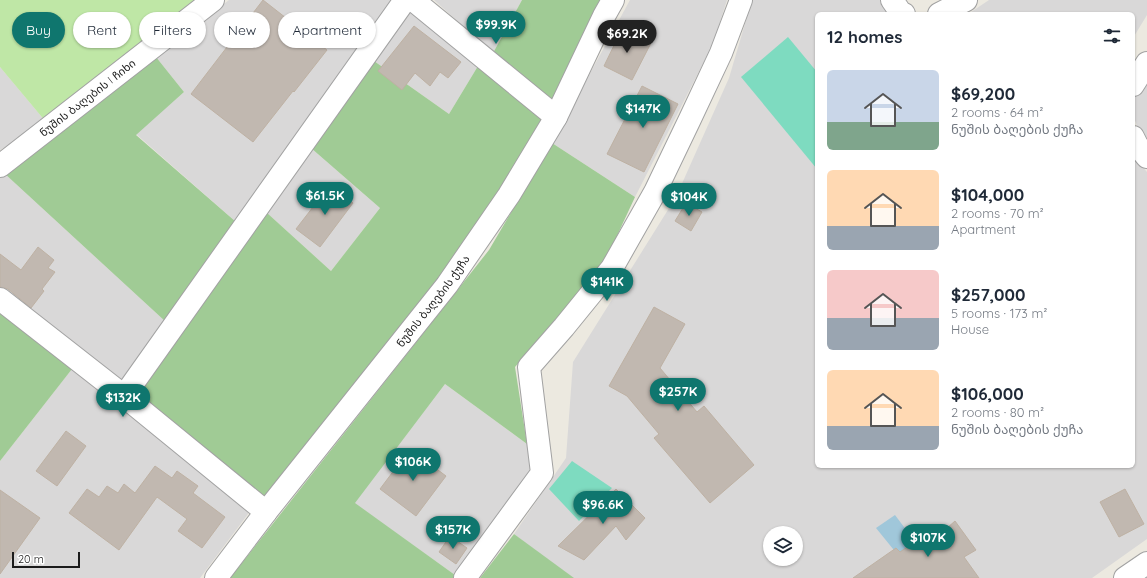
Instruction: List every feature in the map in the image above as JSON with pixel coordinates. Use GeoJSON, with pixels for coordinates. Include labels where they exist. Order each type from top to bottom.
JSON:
{"type":"FeatureCollection","features":[{"type":"Feature","properties":{"kind":"street","name":"ნუშის ბაღების I ჩიხი"},"geometry":{"type":"LineString","coordinates":[[0,166],[213,0]]}},
{"type":"Feature","properties":{"kind":"street"},"geometry":{"type":"LineString","coordinates":[[124,396],[405,0]]}},
{"type":"Feature","properties":{"kind":"street"},"geometry":{"type":"LineString","coordinates":[[414,0],[556,117]]}},
{"type":"Feature","properties":{"kind":"street","name":"ნუშის ბაღების ქუჩა"},"geometry":{"type":"LineString","coordinates":[[216,578],[266,512],[447,285],[509,195],[556,117],[613,0]]}},
{"type":"Feature","properties":{"kind":"street"},"geometry":{"type":"LineString","coordinates":[[465,578],[542,473],[529,366],[564,327],[612,268],[655,192],[687,127],[721,53],[741,0]]}},
{"type":"Feature","properties":{"kind":"street"},"geometry":{"type":"LineString","coordinates":[[892,0],[900,12]]}},
{"type":"Feature","properties":{"kind":"street"},"geometry":{"type":"LineString","coordinates":[[943,12],[966,0]]}},
{"type":"Feature","properties":{"kind":"street"},"geometry":{"type":"LineString","coordinates":[[1135,81],[1147,63]]}},
{"type":"Feature","properties":{"kind":"street"},"geometry":{"type":"LineString","coordinates":[[1135,141],[1147,156]]}},
{"type":"Feature","properties":{"kind":"street"},"geometry":{"type":"LineString","coordinates":[[0,299],[124,396],[266,512]]}},
{"type":"Feature","properties":{"kind":"street"},"geometry":{"type":"LineString","coordinates":[[1125,578],[1147,563]]}},
{"type":"Feature","properties":{"kind":"shaded area"},"geometry":{"type":"Polygon","coordinates":[[[229,0],[394,0],[376,25],[376,12],[278,12],[278,48],[360,48],[236,222],[136,134],[184,92],[156,57],[168,48],[206,48],[206,18],[229,0]]]}},
{"type":"Feature","properties":{"kind":"shaded area"},"geometry":{"type":"Polygon","coordinates":[[[434,0],[522,0],[493,53],[434,0]]]}},
{"type":"Feature","properties":{"kind":"shaded area"},"geometry":{"type":"Polygon","coordinates":[[[630,0],[727,0],[713,44],[635,197],[552,143],[630,0]]]}},
{"type":"Feature","properties":{"kind":"shaded area"},"geometry":{"type":"Polygon","coordinates":[[[752,0],[900,0],[909,12],[815,12],[815,468],[1135,468],[1135,158],[1147,172],[1147,539],[1092,578],[570,578],[514,534],[566,458],[573,362],[676,197],[729,78],[752,0]]]}},
{"type":"Feature","properties":{"kind":"shaded area"},"geometry":{"type":"Polygon","coordinates":[[[989,0],[1147,0],[1147,15],[1135,35],[1135,12],[971,12],[989,0]]]}},
{"type":"Feature","properties":{"kind":"shaded area"},"geometry":{"type":"Polygon","coordinates":[[[411,11],[478,66],[449,114],[374,61],[411,11]]]}},
{"type":"Feature","properties":{"kind":"shaded area"},"geometry":{"type":"Polygon","coordinates":[[[1147,66],[1147,149],[1135,121],[1135,91],[1147,66]]]}},
{"type":"Feature","properties":{"kind":"shaded area"},"geometry":{"type":"Polygon","coordinates":[[[0,67],[46,122],[0,150],[0,67]]]}},
{"type":"Feature","properties":{"kind":"shaded area"},"geometry":{"type":"Polygon","coordinates":[[[311,148],[380,208],[331,271],[266,212],[311,148]]]}},
{"type":"Feature","properties":{"kind":"shaded area"},"geometry":{"type":"Polygon","coordinates":[[[4,173],[166,322],[120,383],[0,288],[0,178],[4,173]]]}},
{"type":"Feature","properties":{"kind":"shaded area"},"geometry":{"type":"Polygon","coordinates":[[[72,369],[251,510],[200,578],[0,578],[0,461],[72,369]]]}},
{"type":"Feature","properties":{"kind":"shaded area"},"geometry":{"type":"Polygon","coordinates":[[[445,384],[527,444],[531,474],[455,575],[354,503],[445,384]]]}},
{"type":"Feature","properties":{"kind":"green space"},"geometry":{"type":"Polygon","coordinates":[[[0,0],[202,0],[187,12],[139,12],[139,48],[141,48],[46,122],[0,67],[0,0]]]}},
{"type":"Feature","properties":{"kind":"green space"},"geometry":{"type":"Polygon","coordinates":[[[522,0],[604,0],[551,105],[493,53],[522,0]]]}},
{"type":"Feature","properties":{"kind":"green space"},"geometry":{"type":"Polygon","coordinates":[[[788,37],[815,70],[815,167],[741,77],[788,37]]]}},
{"type":"Feature","properties":{"kind":"green space"},"geometry":{"type":"Polygon","coordinates":[[[156,57],[184,92],[136,135],[236,222],[166,322],[4,173],[156,57]]]}},
{"type":"Feature","properties":{"kind":"green space"},"geometry":{"type":"Polygon","coordinates":[[[374,61],[449,114],[478,66],[546,120],[448,272],[263,498],[136,397],[266,212],[331,271],[380,208],[311,148],[374,61]]]}},
{"type":"Feature","properties":{"kind":"green space"},"geometry":{"type":"Polygon","coordinates":[[[552,143],[635,197],[603,266],[515,367],[527,444],[445,384],[355,503],[455,575],[453,578],[230,578],[489,250],[552,143]]]}},
{"type":"Feature","properties":{"kind":"green space"},"geometry":{"type":"Polygon","coordinates":[[[0,310],[72,369],[0,461],[0,310]]]}},
{"type":"Feature","properties":{"kind":"green space"},"geometry":{"type":"Polygon","coordinates":[[[572,461],[612,488],[579,521],[549,489],[572,461]]]}},
{"type":"Feature","properties":{"kind":"green space"},"geometry":{"type":"Polygon","coordinates":[[[514,534],[574,578],[480,578],[514,534]]]}},
{"type":"Feature","properties":{"kind":"water"},"geometry":{"type":"Polygon","coordinates":[[[895,515],[928,559],[911,571],[876,528],[895,515]]]}},
{"type":"Feature","properties":{"kind":"building"},"geometry":{"type":"Polygon","coordinates":[[[263,0],[278,12],[278,48],[324,48],[327,50],[253,142],[191,94],[226,48],[270,48],[270,12],[254,12],[263,0]]]}},
{"type":"Feature","properties":{"kind":"building"},"geometry":{"type":"Polygon","coordinates":[[[414,26],[461,62],[448,78],[440,72],[430,86],[415,73],[402,90],[378,71],[414,26]]]}},
{"type":"Feature","properties":{"kind":"building"},"geometry":{"type":"Polygon","coordinates":[[[622,29],[651,43],[632,80],[604,66],[622,29]]]}},
{"type":"Feature","properties":{"kind":"building"},"geometry":{"type":"Polygon","coordinates":[[[642,86],[678,104],[644,172],[607,154],[642,86]]]}},
{"type":"Feature","properties":{"kind":"building"},"geometry":{"type":"Polygon","coordinates":[[[330,185],[353,203],[320,247],[296,229],[330,185]]]}},
{"type":"Feature","properties":{"kind":"building"},"geometry":{"type":"Polygon","coordinates":[[[686,203],[702,212],[691,231],[675,221],[686,203]]]}},
{"type":"Feature","properties":{"kind":"building"},"geometry":{"type":"Polygon","coordinates":[[[38,247],[54,260],[48,268],[55,272],[42,289],[44,291],[31,308],[8,289],[0,287],[0,254],[21,270],[38,247]]]}},
{"type":"Feature","properties":{"kind":"building"},"geometry":{"type":"Polygon","coordinates":[[[654,307],[685,324],[660,368],[697,412],[704,406],[754,465],[710,503],[654,438],[659,434],[627,396],[609,386],[654,307]]]}},
{"type":"Feature","properties":{"kind":"building"},"geometry":{"type":"Polygon","coordinates":[[[66,431],[86,446],[57,486],[36,471],[66,431]]]}},
{"type":"Feature","properties":{"kind":"building"},"geometry":{"type":"Polygon","coordinates":[[[410,449],[446,476],[416,516],[380,489],[410,449]]]}},
{"type":"Feature","properties":{"kind":"building"},"geometry":{"type":"Polygon","coordinates":[[[155,466],[172,478],[177,471],[198,486],[193,493],[225,517],[202,548],[178,531],[187,519],[157,497],[119,550],[69,513],[87,489],[99,497],[107,486],[118,493],[124,484],[135,493],[155,466]]]}},
{"type":"Feature","properties":{"kind":"building"},"geometry":{"type":"Polygon","coordinates":[[[616,489],[645,518],[626,540],[616,526],[584,560],[558,546],[616,489]]]}},
{"type":"Feature","properties":{"kind":"building"},"geometry":{"type":"Polygon","coordinates":[[[1125,489],[1144,524],[1119,537],[1100,502],[1125,489]]]}},
{"type":"Feature","properties":{"kind":"building"},"geometry":{"type":"Polygon","coordinates":[[[0,490],[40,518],[0,574],[0,490]]]}},
{"type":"Feature","properties":{"kind":"building"},"geometry":{"type":"Polygon","coordinates":[[[955,521],[976,550],[964,557],[979,578],[853,578],[896,548],[900,552],[935,528],[939,535],[955,521]]]}},
{"type":"Feature","properties":{"kind":"building"},"geometry":{"type":"Polygon","coordinates":[[[450,536],[467,548],[456,564],[439,552],[450,536]]]}}]}
